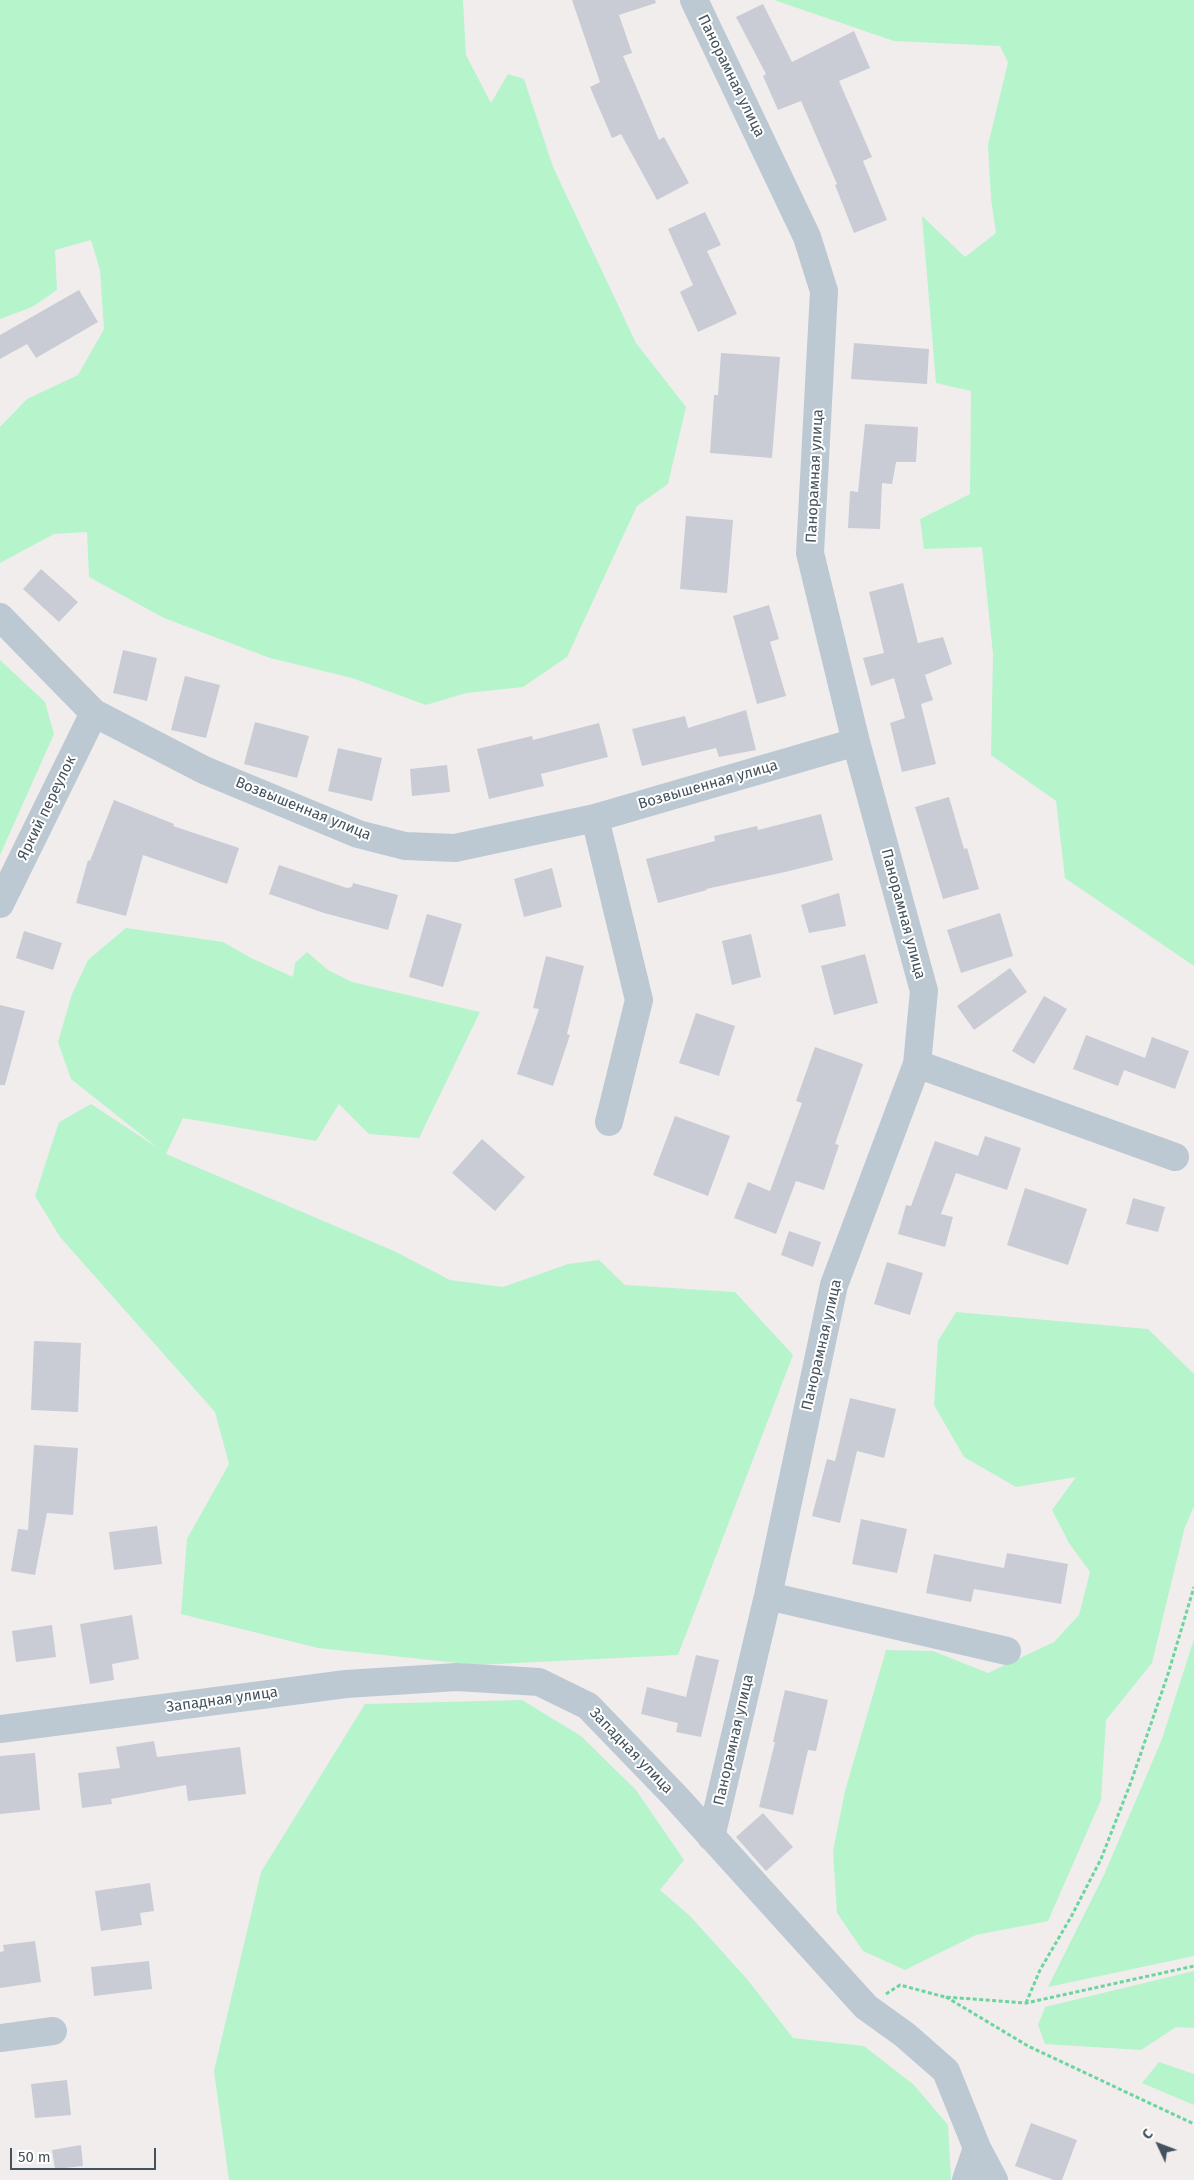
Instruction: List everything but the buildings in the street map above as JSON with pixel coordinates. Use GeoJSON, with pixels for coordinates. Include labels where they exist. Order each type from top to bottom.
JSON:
{"type":"FeatureCollection","features":[{"type":"Feature","properties":{"kind":"street","name":"Панорамная улица"},"geometry":{"type":"LineString","coordinates":[[694,0],[807,237],[824,291],[810,553],[856,742],[924,991],[917,1064],[834,1285],[768,1596],[711,1837]]}},
{"type":"Feature","properties":{"kind":"street","name":"Возвышенная улица"},"geometry":{"type":"LineString","coordinates":[[0,617],[94,713],[204,770],[358,834],[405,846],[454,848],[595,818],[856,742]]}},
{"type":"Feature","properties":{"kind":"street","name":"Яркий переулок"},"geometry":{"type":"LineString","coordinates":[[0,904],[94,713]]}},
{"type":"Feature","properties":{"kind":"street"},"geometry":{"type":"LineString","coordinates":[[595,818],[639,1000],[609,1122]]}},
{"type":"Feature","properties":{"kind":"street"},"geometry":{"type":"LineString","coordinates":[[917,1064],[1175,1157]]}},
{"type":"Feature","properties":{"kind":"street"},"geometry":{"type":"LineString","coordinates":[[768,1596],[1007,1651]]}},
{"type":"Feature","properties":{"kind":"street","name":"Западная улица"},"geometry":{"type":"LineString","coordinates":[[0,1730],[346,1684],[457,1676],[539,1682],[588,1706],[674,1795],[866,2007],[905,2035],[946,2071],[977,2148],[994,2180]]}},
{"type":"Feature","properties":{"kind":"street"},"geometry":{"type":"LineString","coordinates":[[0,2038],[53,2031]]}},
{"type":"Feature","properties":{"kind":"street"},"geometry":{"type":"LineString","coordinates":[[966,2180],[977,2148]]}},
{"type":"Feature","properties":{"kind":"path"},"geometry":{"type":"LineString","coordinates":[[1026,2003],[1040,1970],[1071,1917],[1101,1859],[1131,1782],[1162,1692],[1194,1587]]}},
{"type":"Feature","properties":{"kind":"path"},"geometry":{"type":"LineString","coordinates":[[866,2007],[900,1985],[945,1997],[1026,2003],[1194,1966]]}},
{"type":"Feature","properties":{"kind":"path"},"geometry":{"type":"LineString","coordinates":[[945,1997],[1028,2046],[1194,2124]]}},
{"type":"Feature","properties":{"kind":"green space"},"geometry":{"type":"Polygon","coordinates":[[[0,0],[463,0],[466,55],[491,103],[508,74],[524,79],[553,167],[636,343],[686,407],[668,484],[637,506],[567,657],[523,687],[466,693],[426,705],[352,678],[270,658],[164,618],[89,577],[87,532],[54,534],[0,563],[0,427],[27,399],[78,375],[104,329],[100,270],[91,240],[55,250],[57,290],[32,307],[0,319],[0,0]]]}},
{"type":"Feature","properties":{"kind":"green space"},"geometry":{"type":"Polygon","coordinates":[[[774,0],[1194,0],[1194,966],[1065,878],[1056,801],[991,755],[993,654],[982,547],[924,549],[920,519],[970,494],[971,391],[936,383],[922,216],[965,257],[996,233],[991,199],[988,145],[1008,62],[1000,46],[894,41],[774,0]]]}},
{"type":"Feature","properties":{"kind":"green space"},"geometry":{"type":"Polygon","coordinates":[[[0,660],[45,702],[54,734],[0,855],[0,660]]]}},
{"type":"Feature","properties":{"kind":"green space"},"geometry":{"type":"Polygon","coordinates":[[[126,928],[223,942],[251,958],[293,977],[295,963],[307,952],[328,970],[352,982],[480,1012],[419,1138],[369,1134],[339,1104],[316,1141],[183,1118],[166,1154],[394,1251],[450,1280],[503,1287],[568,1264],[599,1260],[625,1285],[735,1292],[793,1355],[678,1655],[477,1665],[318,1648],[181,1614],[187,1539],[229,1464],[215,1412],[60,1237],[35,1196],[59,1122],[91,1104],[158,1148],[71,1079],[58,1042],[72,994],[88,960],[126,928]]]}},
{"type":"Feature","properties":{"kind":"green space"},"geometry":{"type":"Polygon","coordinates":[[[956,1312],[1148,1329],[1194,1374],[1194,1506],[1184,1530],[1152,1663],[1106,1720],[1101,1800],[1048,1921],[976,1935],[905,1970],[863,1951],[837,1913],[833,1851],[845,1791],[886,1650],[933,1651],[988,1673],[1054,1642],[1079,1615],[1090,1572],[1069,1543],[1052,1510],[1076,1477],[1016,1487],[964,1457],[934,1405],[938,1341],[956,1312]]]}},
{"type":"Feature","properties":{"kind":"green space"},"geometry":{"type":"Polygon","coordinates":[[[1194,1639],[1194,1956],[1048,1987],[1104,1875],[1162,1739],[1194,1639]]]}},
{"type":"Feature","properties":{"kind":"green space"},"geometry":{"type":"Polygon","coordinates":[[[522,1700],[581,1736],[636,1790],[684,1860],[660,1890],[690,1916],[747,1979],[793,2038],[864,2046],[914,2085],[948,2125],[951,2180],[229,2180],[214,2071],[261,1872],[365,1704],[522,1700]]]}},
{"type":"Feature","properties":{"kind":"green space"},"geometry":{"type":"Polygon","coordinates":[[[1194,1971],[1194,2028],[1176,2027],[1141,2050],[1045,2044],[1038,2025],[1045,2007],[1194,1971]]]}},
{"type":"Feature","properties":{"kind":"green space"},"geometry":{"type":"Polygon","coordinates":[[[1159,2062],[1194,2074],[1194,2105],[1142,2083],[1159,2062]]]}}]}
